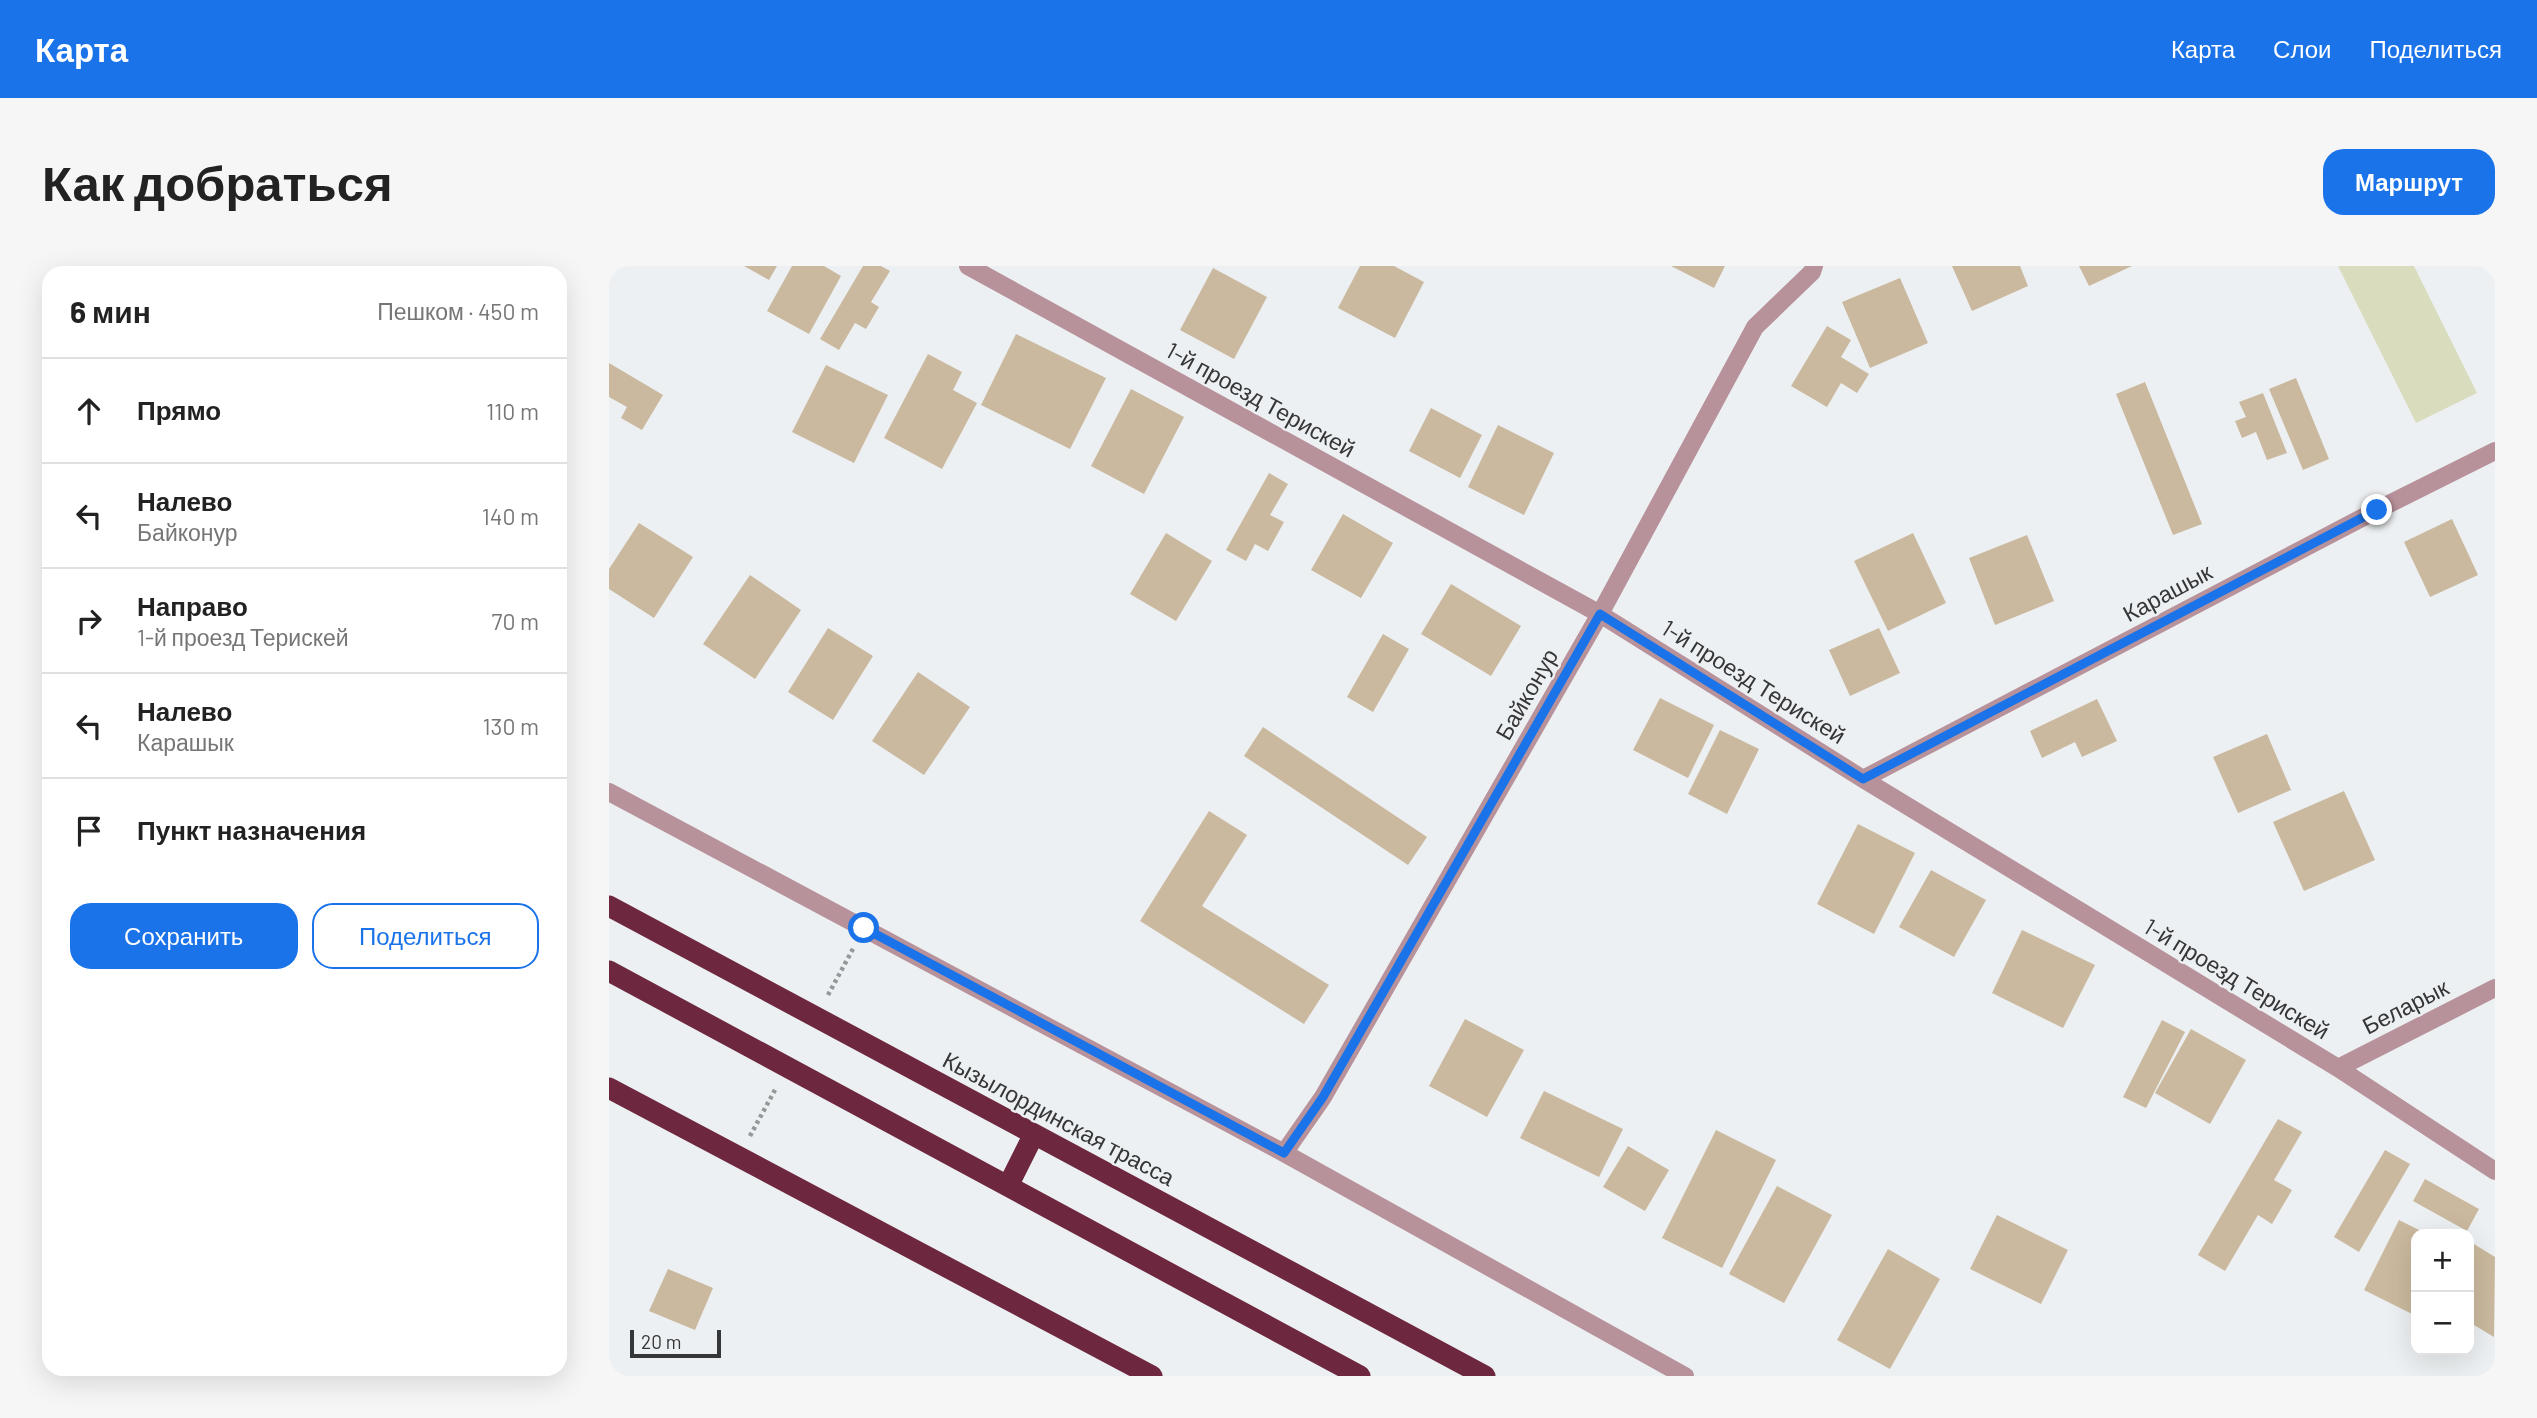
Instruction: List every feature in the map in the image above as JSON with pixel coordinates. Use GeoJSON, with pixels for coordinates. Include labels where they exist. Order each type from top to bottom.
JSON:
{"type":"FeatureCollection","features":[{"type":"Feature","properties":{"kind":"highway","name":"Кызылординская трасса"},"geometry":{"type":"LineString","coordinates":[[609,906],[1485,1376]]}},
{"type":"Feature","properties":{"kind":"highway"},"geometry":{"type":"LineString","coordinates":[[609,971],[1360,1376]]}},
{"type":"Feature","properties":{"kind":"highway"},"geometry":{"type":"LineString","coordinates":[[609,1088],[1152,1376]]}},
{"type":"Feature","properties":{"kind":"highway"},"geometry":{"type":"LineString","coordinates":[[1008,1186],[1034,1134]]}},
{"type":"Feature","properties":{"kind":"street","name":"1-й проезд Терискей"},"geometry":{"type":"LineString","coordinates":[[968,266],[1600,614],[1863,779],[2338,1068],[2495,1171]]}},
{"type":"Feature","properties":{"kind":"street","name":"Байконур"},"geometry":{"type":"LineString","coordinates":[[1284,1153],[1323,1097],[1600,614],[1755,327],[1816,268]]}},
{"type":"Feature","properties":{"kind":"street","name":"Карашык"},"geometry":{"type":"LineString","coordinates":[[1863,779],[2495,451]]}},
{"type":"Feature","properties":{"kind":"street"},"geometry":{"type":"LineString","coordinates":[[609,792],[1284,1153],[1685,1376]]}},
{"type":"Feature","properties":{"kind":"street","name":"Беларык"},"geometry":{"type":"LineString","coordinates":[[2338,1068],[2495,988]]}},
{"type":"Feature","properties":{"kind":"green space"},"geometry":{"type":"Polygon","coordinates":[[[2338,266],[2414,266],[2477,393],[2416,423],[2338,266]]]}},
{"type":"Feature","properties":{"kind":"building"},"geometry":{"type":"Polygon","coordinates":[[[744,266],[777,266],[769,280],[744,266]]]}},
{"type":"Feature","properties":{"kind":"building"},"geometry":{"type":"Polygon","coordinates":[[[792,266],[824,266],[841,276],[809,334],[767,311],[792,266]]]}},
{"type":"Feature","properties":{"kind":"building"},"geometry":{"type":"Polygon","coordinates":[[[863,266],[881,266],[890,271],[871,302],[879,307],[866,329],[855,323],[839,350],[820,339],[863,266]]]}},
{"type":"Feature","properties":{"kind":"building"},"geometry":{"type":"Polygon","coordinates":[[[1360,266],[1394,266],[1424,282],[1395,338],[1338,308],[1360,266]]]}},
{"type":"Feature","properties":{"kind":"building"},"geometry":{"type":"Polygon","coordinates":[[[1671,266],[1725,266],[1714,288],[1671,266]]]}},
{"type":"Feature","properties":{"kind":"building"},"geometry":{"type":"Polygon","coordinates":[[[1952,266],[2020,266],[2028,286],[1972,311],[1952,266]]]}},
{"type":"Feature","properties":{"kind":"building"},"geometry":{"type":"Polygon","coordinates":[[[2079,266],[2132,266],[2089,286],[2079,266]]]}},
{"type":"Feature","properties":{"kind":"building"},"geometry":{"type":"Polygon","coordinates":[[[1213,268],[1267,297],[1234,359],[1180,330],[1213,268]]]}},
{"type":"Feature","properties":{"kind":"building"},"geometry":{"type":"Polygon","coordinates":[[[1900,278],[1928,343],[1870,368],[1842,302],[1900,278]]]}},
{"type":"Feature","properties":{"kind":"building"},"geometry":{"type":"Polygon","coordinates":[[[1827,326],[1851,340],[1841,357],[1869,374],[1857,393],[1841,383],[1827,407],[1791,386],[1827,326]]]}},
{"type":"Feature","properties":{"kind":"building"},"geometry":{"type":"Polygon","coordinates":[[[1016,334],[1106,378],[1070,449],[981,405],[1016,334]]]}},
{"type":"Feature","properties":{"kind":"building"},"geometry":{"type":"Polygon","coordinates":[[[928,354],[962,372],[953,390],[977,403],[942,469],[884,438],[928,354]]]}},
{"type":"Feature","properties":{"kind":"building"},"geometry":{"type":"Polygon","coordinates":[[[609,363],[663,395],[642,430],[621,418],[627,407],[609,397],[609,363]]]}},
{"type":"Feature","properties":{"kind":"building"},"geometry":{"type":"Polygon","coordinates":[[[826,365],[888,395],[854,463],[792,432],[826,365]]]}},
{"type":"Feature","properties":{"kind":"building"},"geometry":{"type":"Polygon","coordinates":[[[2296,378],[2329,459],[2303,470],[2269,389],[2296,378]]]}},
{"type":"Feature","properties":{"kind":"building"},"geometry":{"type":"Polygon","coordinates":[[[2145,382],[2202,524],[2173,535],[2116,394],[2145,382]]]}},
{"type":"Feature","properties":{"kind":"building"},"geometry":{"type":"Polygon","coordinates":[[[1131,389],[1184,417],[1144,494],[1091,466],[1131,389]]]}},
{"type":"Feature","properties":{"kind":"building"},"geometry":{"type":"Polygon","coordinates":[[[2263,393],[2287,453],[2267,460],[2256,432],[2242,438],[2235,421],[2246,417],[2239,402],[2263,393]]]}},
{"type":"Feature","properties":{"kind":"building"},"geometry":{"type":"Polygon","coordinates":[[[1431,408],[1482,435],[1460,478],[1409,451],[1431,408]]]}},
{"type":"Feature","properties":{"kind":"building"},"geometry":{"type":"Polygon","coordinates":[[[1498,425],[1554,453],[1524,515],[1468,487],[1498,425]]]}},
{"type":"Feature","properties":{"kind":"building"},"geometry":{"type":"Polygon","coordinates":[[[1269,473],[1288,484],[1270,515],[1284,522],[1268,551],[1255,544],[1246,561],[1226,550],[1269,473]]]}},
{"type":"Feature","properties":{"kind":"building"},"geometry":{"type":"Polygon","coordinates":[[[1343,514],[1393,543],[1361,598],[1311,570],[1343,514]]]}},
{"type":"Feature","properties":{"kind":"building"},"geometry":{"type":"Polygon","coordinates":[[[2452,519],[2478,575],[2430,597],[2404,542],[2452,519]]]}},
{"type":"Feature","properties":{"kind":"building"},"geometry":{"type":"Polygon","coordinates":[[[639,523],[693,557],[654,618],[609,589],[609,569],[639,523]]]}},
{"type":"Feature","properties":{"kind":"building"},"geometry":{"type":"Polygon","coordinates":[[[1166,533],[1212,561],[1176,621],[1130,594],[1166,533]]]}},
{"type":"Feature","properties":{"kind":"building"},"geometry":{"type":"Polygon","coordinates":[[[1913,533],[1946,603],[1888,631],[1854,561],[1913,533]]]}},
{"type":"Feature","properties":{"kind":"building"},"geometry":{"type":"Polygon","coordinates":[[[2027,535],[2054,601],[1995,625],[1969,558],[2027,535]]]}},
{"type":"Feature","properties":{"kind":"building"},"geometry":{"type":"Polygon","coordinates":[[[750,575],[801,610],[755,679],[703,644],[750,575]]]}},
{"type":"Feature","properties":{"kind":"building"},"geometry":{"type":"Polygon","coordinates":[[[1451,584],[1521,626],[1491,676],[1421,634],[1451,584]]]}},
{"type":"Feature","properties":{"kind":"building"},"geometry":{"type":"Polygon","coordinates":[[[828,628],[873,656],[833,720],[788,692],[828,628]]]}},
{"type":"Feature","properties":{"kind":"building"},"geometry":{"type":"Polygon","coordinates":[[[1879,628],[1900,673],[1850,696],[1829,650],[1879,628]]]}},
{"type":"Feature","properties":{"kind":"building"},"geometry":{"type":"Polygon","coordinates":[[[1383,634],[1409,649],[1373,712],[1347,697],[1383,634]]]}},
{"type":"Feature","properties":{"kind":"building"},"geometry":{"type":"Polygon","coordinates":[[[918,672],[970,707],[924,775],[872,741],[918,672]]]}},
{"type":"Feature","properties":{"kind":"building"},"geometry":{"type":"Polygon","coordinates":[[[1660,698],[1714,725],[1688,778],[1633,750],[1660,698]]]}},
{"type":"Feature","properties":{"kind":"building"},"geometry":{"type":"Polygon","coordinates":[[[2097,699],[2117,741],[2082,757],[2075,742],[2042,758],[2030,731],[2097,699]]]}},
{"type":"Feature","properties":{"kind":"building"},"geometry":{"type":"Polygon","coordinates":[[[1263,727],[1427,837],[1408,865],[1244,756],[1263,727]]]}},
{"type":"Feature","properties":{"kind":"building"},"geometry":{"type":"Polygon","coordinates":[[[1720,730],[1759,749],[1727,814],[1688,794],[1720,730]]]}},
{"type":"Feature","properties":{"kind":"building"},"geometry":{"type":"Polygon","coordinates":[[[2267,734],[2291,790],[2238,813],[2213,757],[2267,734]]]}},
{"type":"Feature","properties":{"kind":"building"},"geometry":{"type":"Polygon","coordinates":[[[2344,791],[2375,860],[2304,891],[2273,822],[2344,791]]]}},
{"type":"Feature","properties":{"kind":"building"},"geometry":{"type":"Polygon","coordinates":[[[1209,811],[1247,835],[1202,906],[1329,985],[1304,1024],[1140,921],[1209,811]]]}},
{"type":"Feature","properties":{"kind":"building"},"geometry":{"type":"Polygon","coordinates":[[[1858,824],[1915,853],[1874,934],[1817,904],[1858,824]]]}},
{"type":"Feature","properties":{"kind":"building"},"geometry":{"type":"Polygon","coordinates":[[[1931,870],[1986,900],[1954,957],[1899,927],[1931,870]]]}},
{"type":"Feature","properties":{"kind":"building"},"geometry":{"type":"Polygon","coordinates":[[[2022,930],[2095,965],[2063,1028],[1992,993],[2022,930]]]}},
{"type":"Feature","properties":{"kind":"building"},"geometry":{"type":"Polygon","coordinates":[[[1465,1019],[1524,1050],[1487,1117],[1429,1086],[1465,1019]]]}},
{"type":"Feature","properties":{"kind":"building"},"geometry":{"type":"Polygon","coordinates":[[[2162,1020],[2185,1032],[2146,1108],[2123,1097],[2162,1020]]]}},
{"type":"Feature","properties":{"kind":"building"},"geometry":{"type":"Polygon","coordinates":[[[2191,1029],[2246,1060],[2210,1124],[2155,1093],[2191,1029]]]}},
{"type":"Feature","properties":{"kind":"building"},"geometry":{"type":"Polygon","coordinates":[[[1544,1091],[1623,1129],[1599,1177],[1520,1138],[1544,1091]]]}},
{"type":"Feature","properties":{"kind":"building"},"geometry":{"type":"Polygon","coordinates":[[[2278,1119],[2302,1132],[2274,1180],[2292,1190],[2272,1224],[2258,1215],[2225,1271],[2198,1255],[2278,1119]]]}},
{"type":"Feature","properties":{"kind":"building"},"geometry":{"type":"Polygon","coordinates":[[[1716,1130],[1776,1160],[1722,1268],[1662,1238],[1716,1130]]]}},
{"type":"Feature","properties":{"kind":"building"},"geometry":{"type":"Polygon","coordinates":[[[1628,1146],[1669,1170],[1645,1211],[1603,1187],[1628,1146]]]}},
{"type":"Feature","properties":{"kind":"building"},"geometry":{"type":"Polygon","coordinates":[[[2385,1150],[2410,1164],[2359,1252],[2334,1237],[2385,1150]]]}},
{"type":"Feature","properties":{"kind":"building"},"geometry":{"type":"Polygon","coordinates":[[[2425,1179],[2479,1209],[2468,1229],[2463,1229],[2413,1201],[2425,1179]]]}},
{"type":"Feature","properties":{"kind":"building"},"geometry":{"type":"Polygon","coordinates":[[[1777,1186],[1832,1215],[1784,1303],[1729,1274],[1777,1186]]]}},
{"type":"Feature","properties":{"kind":"building"},"geometry":{"type":"Polygon","coordinates":[[[1997,1215],[2068,1250],[2041,1304],[1970,1269],[1997,1215]]]}},
{"type":"Feature","properties":{"kind":"building"},"geometry":{"type":"Polygon","coordinates":[[[2399,1220],[2417,1229],[2411,1229],[2411,1314],[2364,1290],[2399,1220]]]}},
{"type":"Feature","properties":{"kind":"building"},"geometry":{"type":"Polygon","coordinates":[[[2474,1244],[2495,1257],[2494,1337],[2474,1325],[2474,1244]]]}},
{"type":"Feature","properties":{"kind":"building"},"geometry":{"type":"Polygon","coordinates":[[[1888,1249],[1940,1279],[1890,1369],[1837,1340],[1888,1249]]]}},
{"type":"Feature","properties":{"kind":"building"},"geometry":{"type":"Polygon","coordinates":[[[668,1269],[713,1288],[695,1330],[649,1311],[668,1269]]]}},
{"type":"Feature","properties":{"kind":"route"},"geometry":{"type":"LineString","coordinates":[[864,928],[1284,1153],[1323,1097],[1600,614],[1863,779],[2377,510]]}}]}
